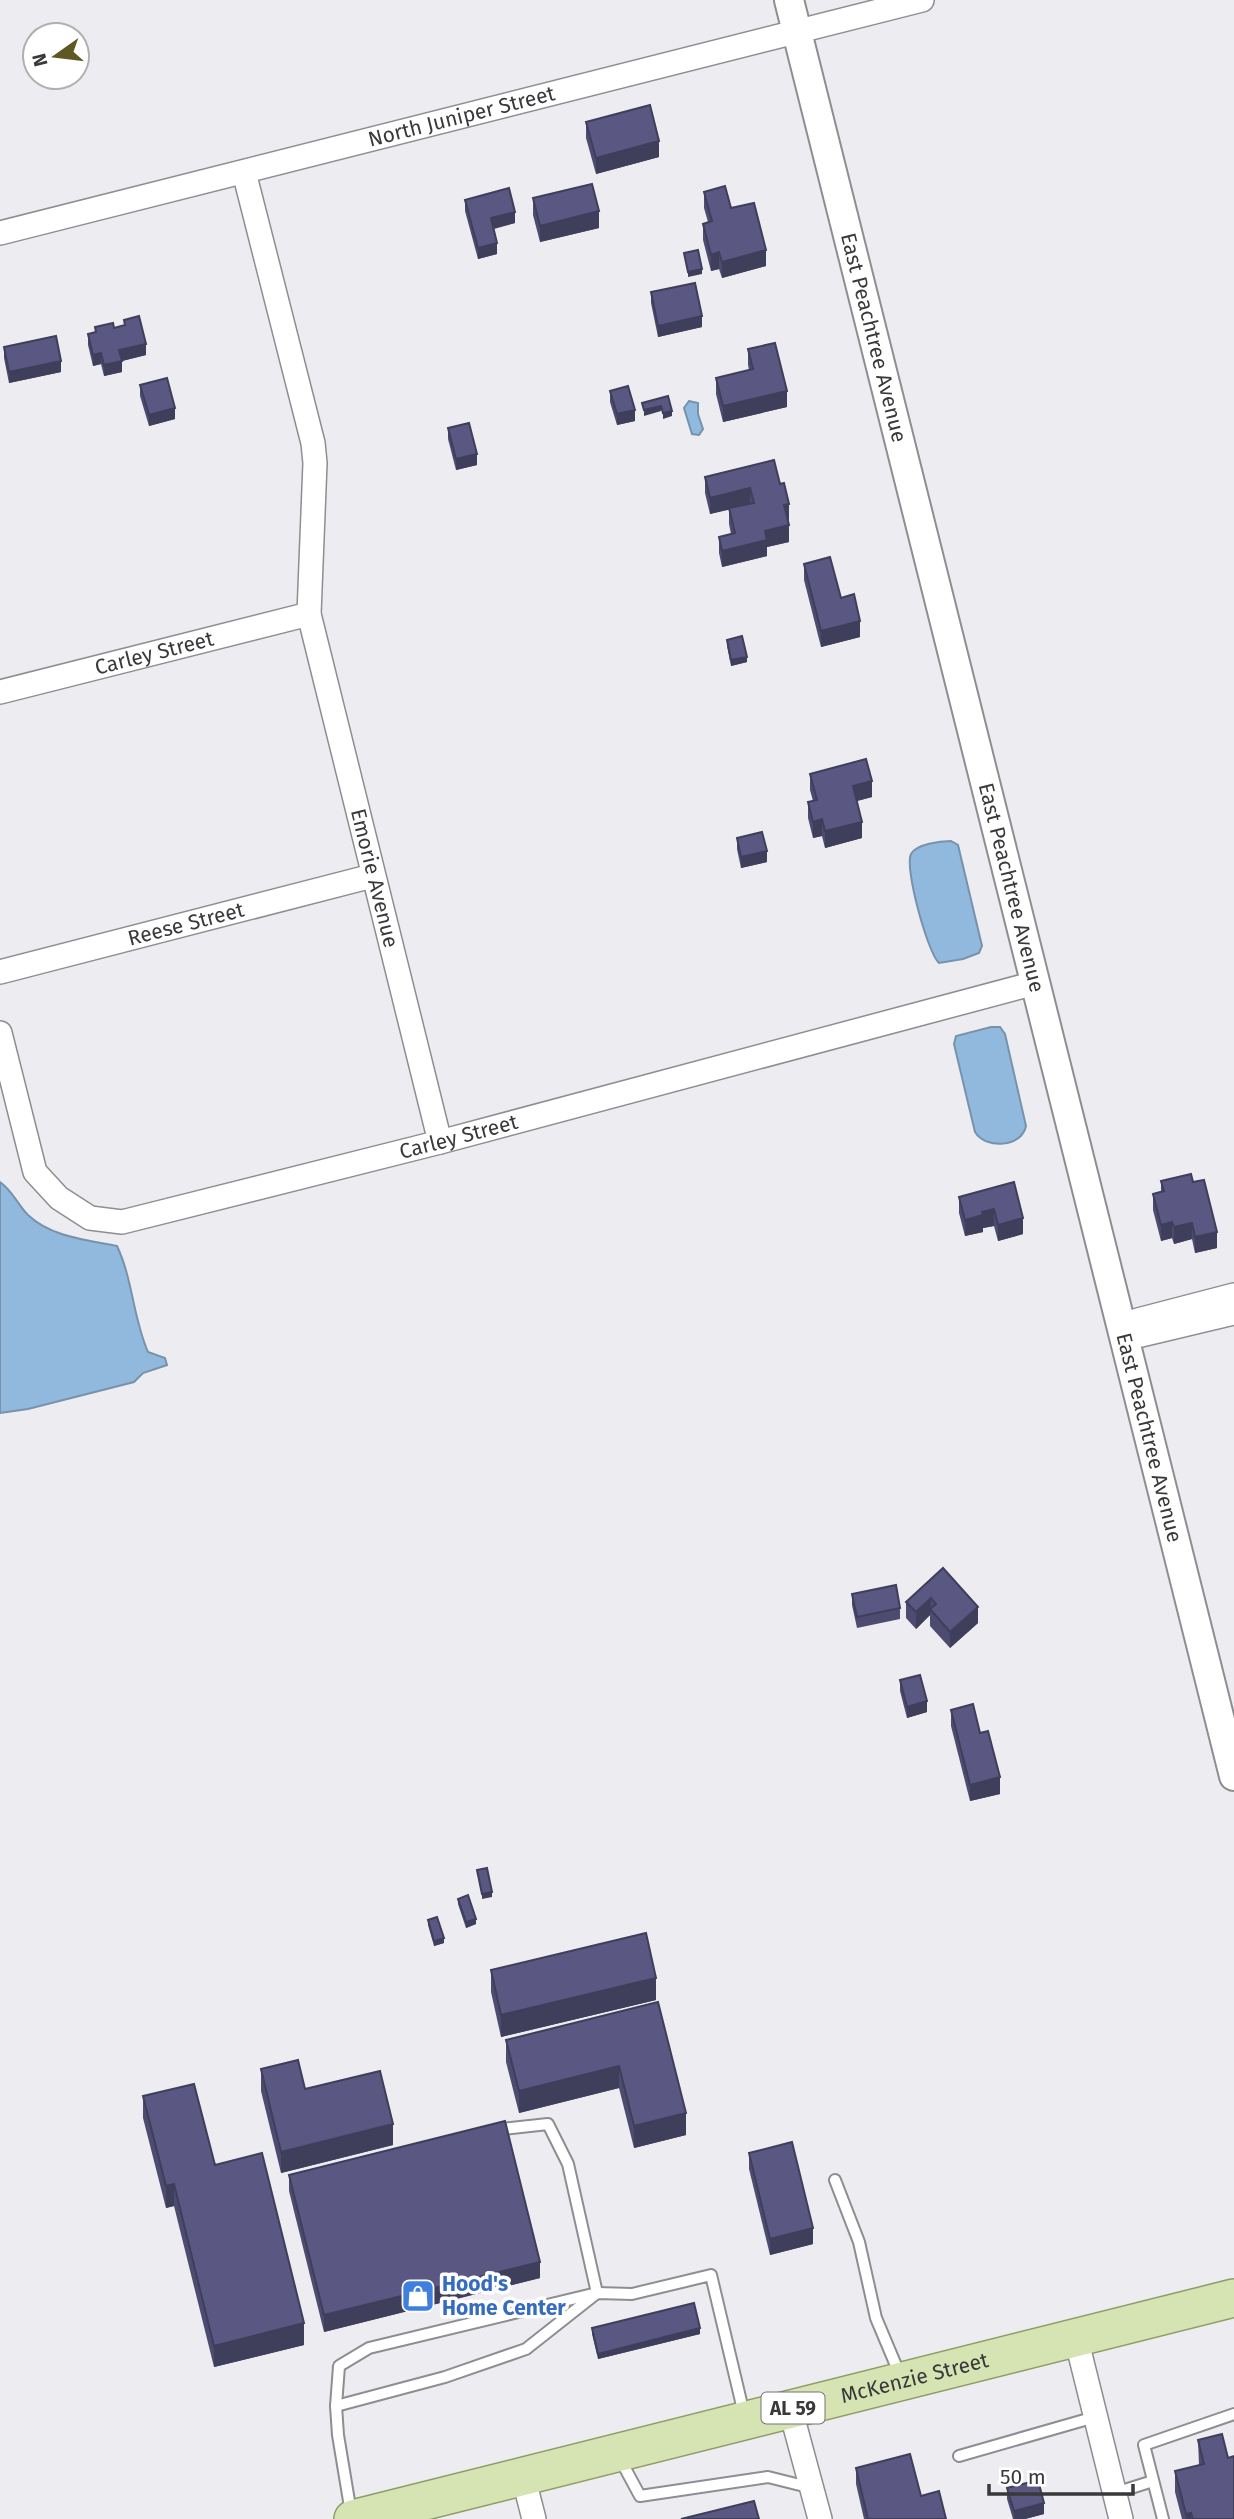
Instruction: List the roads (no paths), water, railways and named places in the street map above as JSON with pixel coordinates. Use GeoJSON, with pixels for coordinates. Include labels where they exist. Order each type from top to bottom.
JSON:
{"type":"FeatureCollection","features":[{"type":"Feature","properties":{"kind":"main road","name":"McKenzie Street"},"geometry":{"type":"LineString","coordinates":[[353,2519],[1234,2298]]}},
{"type":"Feature","properties":{"kind":"street","name":"East Peachtree Avenue"},"geometry":{"type":"LineString","coordinates":[[789,0],[1234,1776]]}},
{"type":"Feature","properties":{"kind":"street","name":"North Juniper Street"},"geometry":{"type":"LineString","coordinates":[[0,233],[922,0]]}},
{"type":"Feature","properties":{"kind":"street","name":"Emorie Avenue"},"geometry":{"type":"LineString","coordinates":[[244,172],[313,443],[315,463],[309,614],[440,1142]]}},
{"type":"Feature","properties":{"kind":"street","name":"Carley Street"},"geometry":{"type":"LineString","coordinates":[[0,692],[309,614]]}},
{"type":"Feature","properties":{"kind":"street","name":"Reese Street"},"geometry":{"type":"LineString","coordinates":[[0,972],[372,876]]}},
{"type":"Feature","properties":{"kind":"street","name":"Carley Street"},"geometry":{"type":"LineString","coordinates":[[0,1032],[35,1172],[59,1198],[90,1218],[122,1222],[440,1142],[1035,984]]}},
{"type":"Feature","properties":{"kind":"street"},"geometry":{"type":"LineString","coordinates":[[1122,1333],[1138,1320],[1234,1295]]}},
{"type":"Feature","properties":{"kind":"street"},"geometry":{"type":"LineString","coordinates":[[1122,1333],[1141,1335],[1234,1313]]}},
{"type":"Feature","properties":{"kind":"street"},"geometry":{"type":"LineString","coordinates":[[1076,2338],[1121,2519]]}},
{"type":"Feature","properties":{"kind":"street"},"geometry":{"type":"LineString","coordinates":[[790,2408],[820,2519]]}},
{"type":"Feature","properties":{"kind":"street"},"geometry":{"type":"LineString","coordinates":[[523,2476],[534,2519]]}},
{"type":"Feature","properties":{"kind":"lane"},"geometry":{"type":"LineString","coordinates":[[502,2129],[548,2124],[568,2164],[597,2294]]}},
{"type":"Feature","properties":{"kind":"lane"},"geometry":{"type":"LineString","coordinates":[[835,2180],[859,2242],[876,2318],[902,2381]]}},
{"type":"Feature","properties":{"kind":"lane"},"geometry":{"type":"LineString","coordinates":[[353,2519],[338,2435],[336,2406],[339,2366],[369,2348],[597,2294],[632,2294],[711,2275],[746,2420]]}},
{"type":"Feature","properties":{"kind":"lane"},"geometry":{"type":"LineString","coordinates":[[336,2406],[445,2377],[526,2349],[597,2294]]}},
{"type":"Feature","properties":{"kind":"lane"},"geometry":{"type":"LineString","coordinates":[[1163,2519],[1144,2445],[1234,2414]]}},
{"type":"Feature","properties":{"kind":"lane"},"geometry":{"type":"LineString","coordinates":[[959,2456],[1095,2417]]}},
{"type":"Feature","properties":{"kind":"lane"},"geometry":{"type":"LineString","coordinates":[[617,2452],[640,2496],[768,2477],[812,2488]]}},
{"type":"Feature","properties":{"kind":"lane"},"geometry":{"type":"LineString","coordinates":[[1115,2493],[1153,2481]]}},
{"type":"Feature","properties":{"kind":"water"},"geometry":{"type":"Polygon","coordinates":[[[689,401],[698,403],[703,429],[699,435],[692,434],[684,408],[689,401]]]}},
{"type":"Feature","properties":{"kind":"water"},"geometry":{"type":"Polygon","coordinates":[[[951,841],[958,845],[982,946],[979,953],[939,963],[923,928],[910,862],[911,854],[923,845],[951,841]]]}},
{"type":"Feature","properties":{"kind":"water"},"geometry":{"type":"Polygon","coordinates":[[[1000,1027],[1005,1034],[1026,1126],[1018,1138],[1003,1144],[987,1142],[975,1132],[954,1044],[956,1036],[1000,1027]]]}},
{"type":"Feature","properties":{"kind":"water"},"geometry":{"type":"Polygon","coordinates":[[[0,1182],[28,1215],[47,1228],[58,1233],[117,1246],[148,1352],[165,1358],[167,1365],[143,1373],[134,1382],[28,1409],[0,1413],[0,1182]]]}},
{"type":"Feature","properties":{"kind":"place","name":"Hood's Home Center"},"geometry":{"type":"Point","coordinates":[418,2296]}}]}
